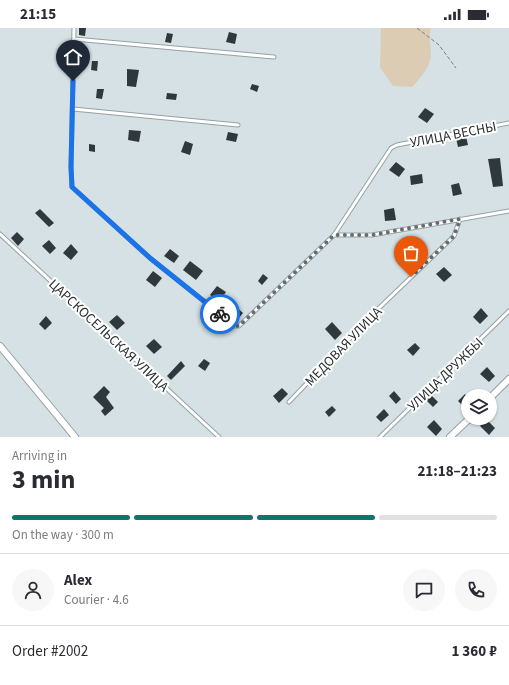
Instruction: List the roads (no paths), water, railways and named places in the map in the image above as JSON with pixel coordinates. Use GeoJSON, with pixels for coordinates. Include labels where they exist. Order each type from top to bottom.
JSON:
{"type":"FeatureCollection","features":[{"type":"Feature","properties":{"kind":"street"},"geometry":{"type":"LineString","coordinates":[[0,346],[75,437]]}},
{"type":"Feature","properties":{"kind":"street"},"geometry":{"type":"LineString","coordinates":[[497,391],[509,379]]}},
{"type":"Feature","properties":{"kind":"street"},"geometry":{"type":"LineString","coordinates":[[450,437],[463,425]]}},
{"type":"Feature","properties":{"kind":"lane"},"geometry":{"type":"LineString","coordinates":[[74,28],[71,167],[72,187],[150,258],[235,326],[239,326],[334,235],[372,235],[509,211]]}},
{"type":"Feature","properties":{"kind":"lane"},"geometry":{"type":"LineString","coordinates":[[74,39],[274,58]]}},
{"type":"Feature","properties":{"kind":"lane"},"geometry":{"type":"LineString","coordinates":[[72,109],[238,126]]}},
{"type":"Feature","properties":{"kind":"lane","name":"УЛИЦА ВЕСНЫ"},"geometry":{"type":"LineString","coordinates":[[334,235],[391,148],[397,145],[509,123]]}},
{"type":"Feature","properties":{"kind":"lane","name":"МЕДОВАЯ УЛИЦА"},"geometry":{"type":"LineString","coordinates":[[289,402],[379,308],[454,236],[460,219]]}},
{"type":"Feature","properties":{"kind":"lane","name":"ЦАРСКОСЕЛЬСКАЯ УЛИЦА"},"geometry":{"type":"LineString","coordinates":[[0,234],[219,437]]}},
{"type":"Feature","properties":{"kind":"lane","name":"УЛИЦА ДРУЖБЫ"},"geometry":{"type":"LineString","coordinates":[[380,437],[509,311]]}}]}
